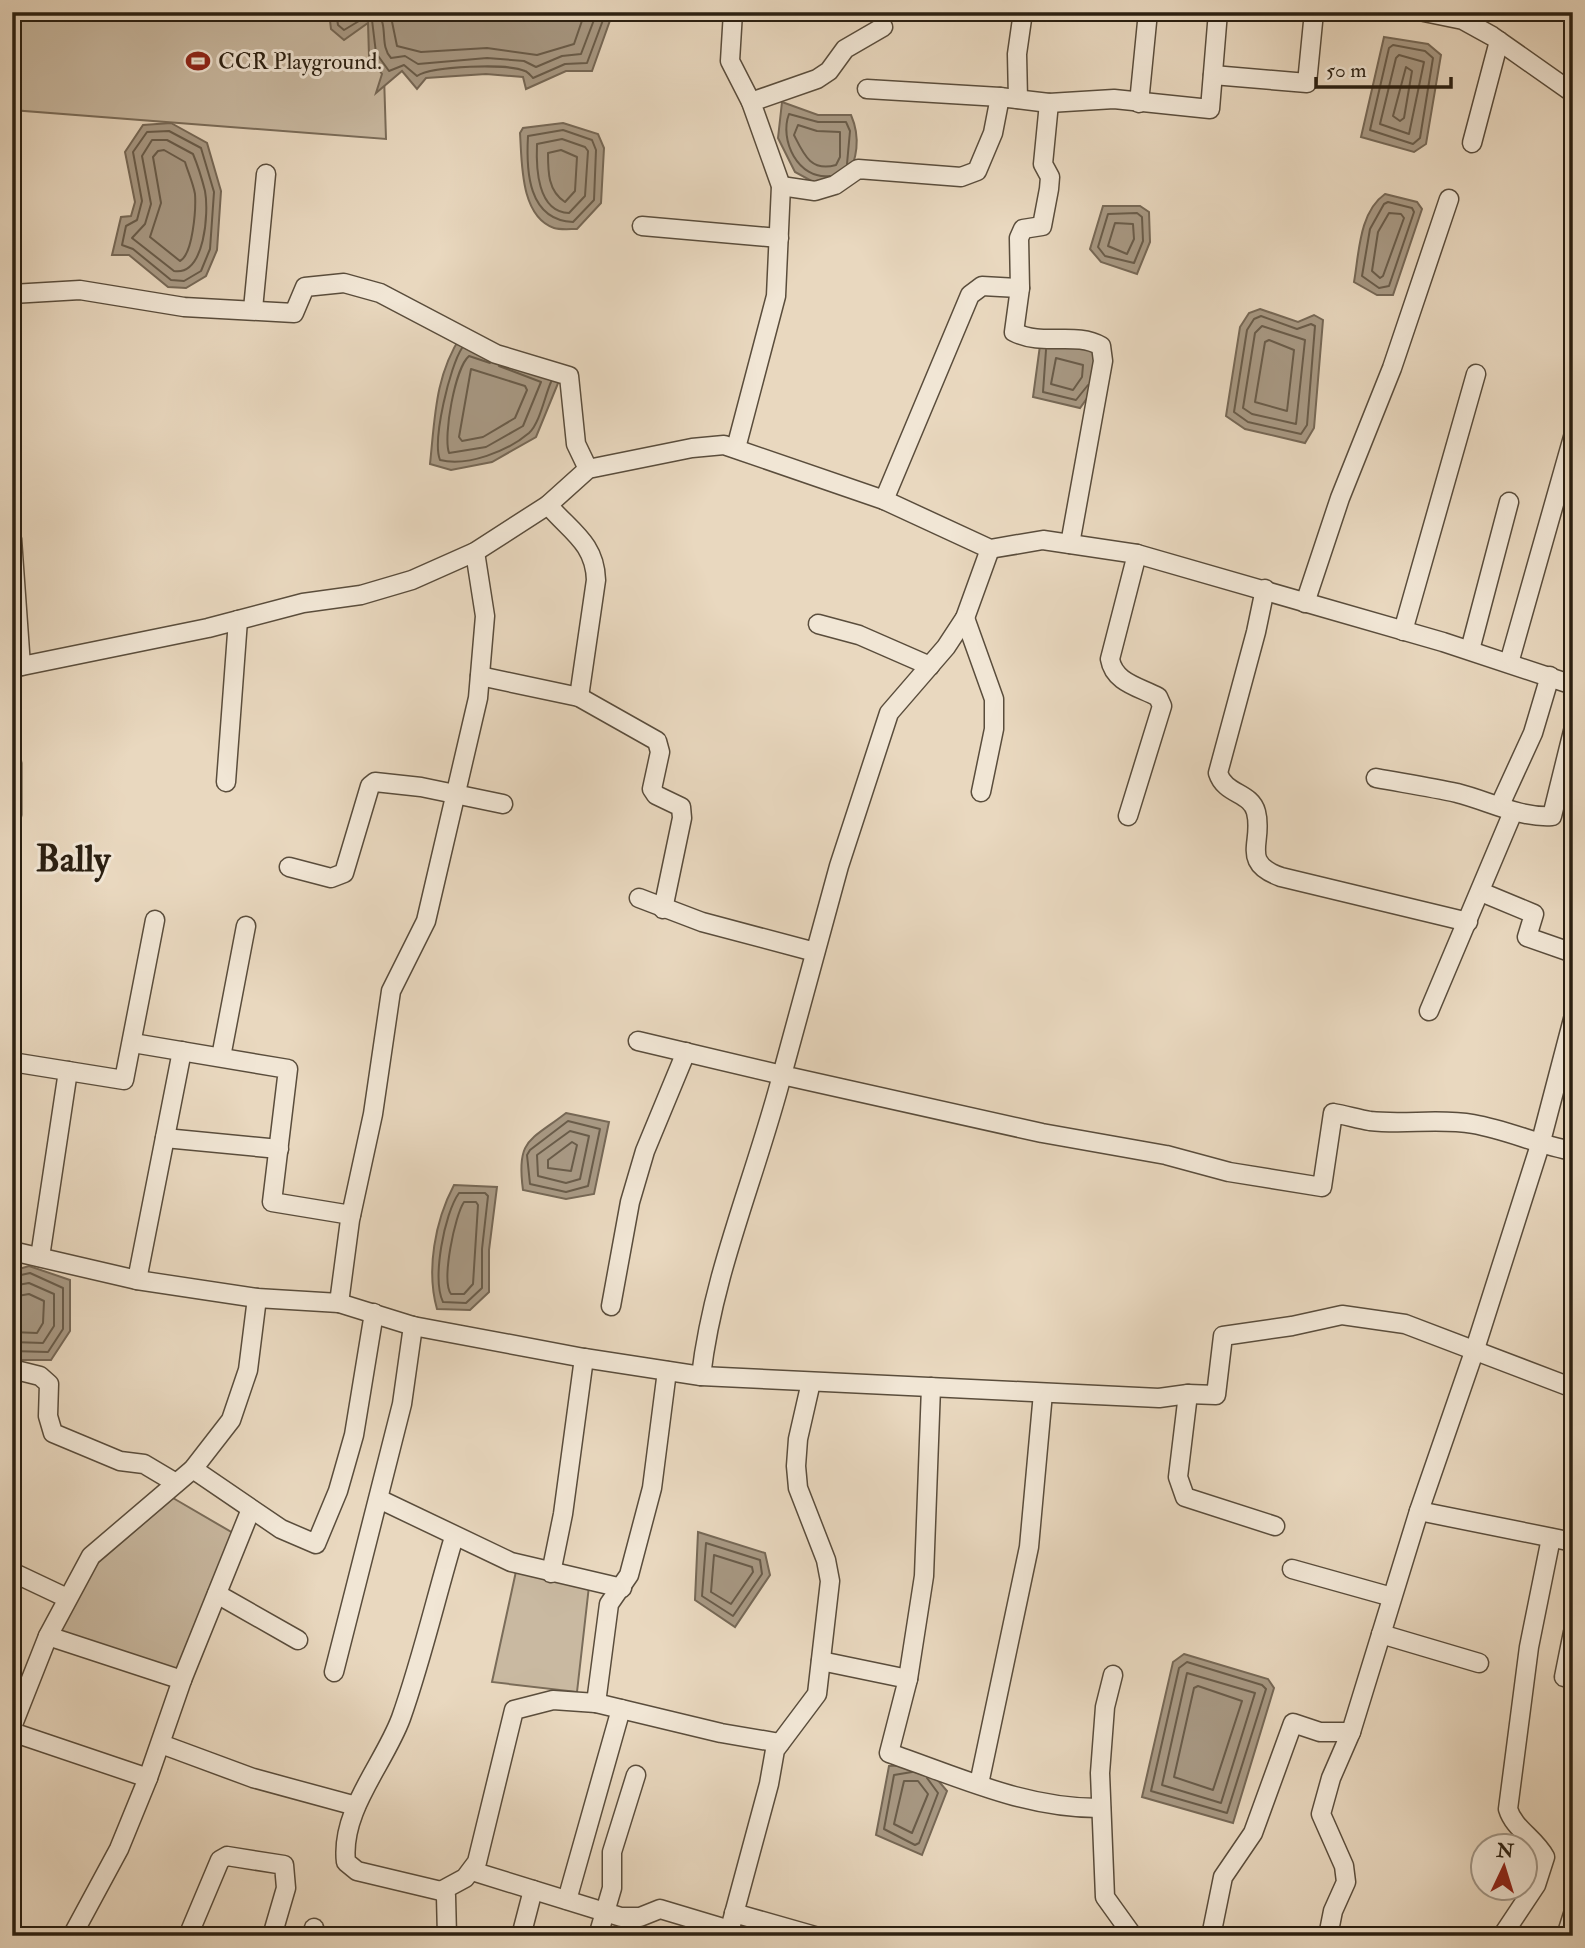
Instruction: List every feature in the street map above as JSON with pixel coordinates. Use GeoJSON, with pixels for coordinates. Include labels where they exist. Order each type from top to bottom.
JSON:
{"type":"FeatureCollection","features":[{"type":"Feature","properties":{"kind":"street"},"geometry":{"type":"LineString","coordinates":[[733,12],[730,61],[751,102],[781,186],[776,296],[736,448]]}},
{"type":"Feature","properties":{"kind":"street"},"geometry":{"type":"LineString","coordinates":[[781,186],[815,191],[835,185],[858,169],[961,177],[977,171],[1009,98],[1023,12]]}},
{"type":"Feature","properties":{"kind":"street"},"geometry":{"type":"LineString","coordinates":[[1139,103],[1148,12]]}},
{"type":"Feature","properties":{"kind":"street"},"geometry":{"type":"LineString","coordinates":[[867,89],[1049,103],[1114,100],[1210,109],[1218,12]]}},
{"type":"Feature","properties":{"kind":"street"},"geometry":{"type":"LineString","coordinates":[[1213,75],[1307,83],[1314,12]]}},
{"type":"Feature","properties":{"kind":"street"},"geometry":{"type":"LineString","coordinates":[[1424,12],[1463,20],[1499,41],[1573,93]]}},
{"type":"Feature","properties":{"kind":"street"},"geometry":{"type":"LineString","coordinates":[[751,102],[817,79],[830,71],[845,49],[883,27]]}},
{"type":"Feature","properties":{"kind":"street"},"geometry":{"type":"LineString","coordinates":[[1472,143],[1499,41]]}},
{"type":"Feature","properties":{"kind":"street"},"geometry":{"type":"LineString","coordinates":[[1049,103],[1044,164],[1049,177],[1049,188],[1042,226],[1023,229],[1019,237],[1020,288],[1014,332],[1031,341],[1090,340],[1101,346],[1103,361],[1070,544]]}},
{"type":"Feature","properties":{"kind":"street"},"geometry":{"type":"LineString","coordinates":[[253,309],[267,174]]}},
{"type":"Feature","properties":{"kind":"street"},"geometry":{"type":"LineString","coordinates":[[1305,603],[1340,498],[1392,368],[1449,199]]}},
{"type":"Feature","properties":{"kind":"street"},"geometry":{"type":"LineString","coordinates":[[642,226],[779,238]]}},
{"type":"Feature","properties":{"kind":"street"},"geometry":{"type":"LineString","coordinates":[[12,294],[80,290],[184,307],[294,313],[305,287],[344,283],[380,293],[496,354],[569,376],[576,444],[588,469]]}},
{"type":"Feature","properties":{"kind":"street"},"geometry":{"type":"LineString","coordinates":[[884,500],[970,295],[982,286],[1020,288]]}},
{"type":"Feature","properties":{"kind":"street"},"geometry":{"type":"LineString","coordinates":[[1403,631],[1476,373]]}},
{"type":"Feature","properties":{"kind":"street"},"geometry":{"type":"LineString","coordinates":[[1509,663],[1573,437]]}},
{"type":"Feature","properties":{"kind":"street"},"geometry":{"type":"LineString","coordinates":[[12,539],[17,667],[237,620],[303,603],[361,595],[412,580],[475,552],[548,505],[588,469],[692,448],[724,445],[884,500],[989,549],[1044,540],[1136,554],[1470,650],[1573,685]]}},
{"type":"Feature","properties":{"kind":"street"},"geometry":{"type":"LineString","coordinates":[[1470,650],[1509,502]]}},
{"type":"Feature","properties":{"kind":"street"},"geometry":{"type":"LineString","coordinates":[[548,505],[592,552],[595,563],[596,580],[579,697]]}},
{"type":"Feature","properties":{"kind":"street"},"geometry":{"type":"LineString","coordinates":[[701,1376],[706,1329],[731,1238],[767,1134],[857,806],[889,713],[930,666],[965,618],[989,549]]}},
{"type":"Feature","properties":{"kind":"street"},"geometry":{"type":"LineString","coordinates":[[339,1303],[351,1214],[373,1114],[391,990],[426,921],[478,698],[485,616],[475,552]]}},
{"type":"Feature","properties":{"kind":"street"},"geometry":{"type":"LineString","coordinates":[[1128,816],[1163,706],[1158,696],[1123,680],[1112,667],[1111,659],[1136,554]]}},
{"type":"Feature","properties":{"kind":"street"},"geometry":{"type":"LineString","coordinates":[[1265,589],[1218,773],[1226,788],[1252,804],[1256,814],[1254,852],[1258,862],[1266,872],[1281,877],[1468,922]]}},
{"type":"Feature","properties":{"kind":"street"},"geometry":{"type":"LineString","coordinates":[[965,618],[995,706],[994,729],[981,792]]}},
{"type":"Feature","properties":{"kind":"street"},"geometry":{"type":"LineString","coordinates":[[226,782],[237,620]]}},
{"type":"Feature","properties":{"kind":"street"},"geometry":{"type":"LineString","coordinates":[[818,624],[859,635],[930,666]]}},
{"type":"Feature","properties":{"kind":"street"},"geometry":{"type":"LineString","coordinates":[[480,676],[579,697],[643,731],[660,745],[652,789],[656,795],[681,807],[682,818],[663,909]]}},
{"type":"Feature","properties":{"kind":"street"},"geometry":{"type":"LineString","coordinates":[[1429,1011],[1481,892],[1550,676]]}},
{"type":"Feature","properties":{"kind":"street"},"geometry":{"type":"LineString","coordinates":[[1376,778],[1552,816],[1573,732]]}},
{"type":"Feature","properties":{"kind":"street"},"geometry":{"type":"LineString","coordinates":[[12,764],[12,815]]}},
{"type":"Feature","properties":{"kind":"street"},"geometry":{"type":"LineString","coordinates":[[289,867],[331,878],[344,873],[370,786],[375,782],[503,804]]}},
{"type":"Feature","properties":{"kind":"street"},"geometry":{"type":"LineString","coordinates":[[1481,892],[1534,914],[1527,937],[1573,953]]}},
{"type":"Feature","properties":{"kind":"street"},"geometry":{"type":"LineString","coordinates":[[639,898],[663,909],[815,952]]}},
{"type":"Feature","properties":{"kind":"street"},"geometry":{"type":"LineString","coordinates":[[12,1062],[124,1080],[155,920]]}},
{"type":"Feature","properties":{"kind":"street"},"geometry":{"type":"LineString","coordinates":[[222,1057],[246,926]]}},
{"type":"Feature","properties":{"kind":"street"},"geometry":{"type":"LineString","coordinates":[[1328,1936],[1333,1911],[1346,1882],[1344,1866],[1321,1814],[1331,1777],[1351,1732],[1419,1511],[1474,1352],[1540,1145],[1573,1019]]}},
{"type":"Feature","properties":{"kind":"street"},"geometry":{"type":"LineString","coordinates":[[638,1041],[1229,1172],[1322,1187],[1333,1113],[1372,1121],[1438,1120],[1472,1124],[1508,1131],[1540,1145],[1573,1152]]}},
{"type":"Feature","properties":{"kind":"street"},"geometry":{"type":"LineString","coordinates":[[133,1043],[289,1069],[272,1202],[351,1214]]}},
{"type":"Feature","properties":{"kind":"street"},"geometry":{"type":"LineString","coordinates":[[137,1280],[182,1051]]}},
{"type":"Feature","properties":{"kind":"street"},"geometry":{"type":"LineString","coordinates":[[611,1306],[630,1202],[645,1151],[685,1052]]}},
{"type":"Feature","properties":{"kind":"street"},"geometry":{"type":"LineString","coordinates":[[40,1257],[68,1071]]}},
{"type":"Feature","properties":{"kind":"street"},"geometry":{"type":"LineString","coordinates":[[165,1138],[279,1149]]}},
{"type":"Feature","properties":{"kind":"street"},"geometry":{"type":"LineString","coordinates":[[12,1251],[137,1280],[257,1298],[339,1303],[413,1326],[584,1358],[701,1376],[1159,1398],[1188,1394],[1216,1395],[1223,1336],[1292,1326],[1342,1315],[1405,1324],[1573,1388]]}},
{"type":"Feature","properties":{"kind":"street"},"geometry":{"type":"LineString","coordinates":[[148,1778],[12,1729],[48,1636],[91,1556],[193,1469],[237,1409],[248,1370],[257,1298]]}},
{"type":"Feature","properties":{"kind":"street"},"geometry":{"type":"LineString","coordinates":[[193,1469],[281,1529],[316,1545],[338,1491],[354,1435],[374,1313]]}},
{"type":"Feature","properties":{"kind":"street"},"geometry":{"type":"LineString","coordinates":[[334,1672],[342,1629],[379,1499],[402,1404],[413,1326]]}},
{"type":"Feature","properties":{"kind":"street"},"geometry":{"type":"LineString","coordinates":[[551,1573],[563,1514],[584,1358]]}},
{"type":"Feature","properties":{"kind":"street"},"geometry":{"type":"LineString","coordinates":[[12,1369],[40,1376],[49,1384],[48,1416],[53,1433],[120,1461],[144,1464],[176,1483]]}},
{"type":"Feature","properties":{"kind":"street"},"geometry":{"type":"LineString","coordinates":[[596,1703],[609,1604],[622,1588],[635,1556],[652,1488],[667,1371]]}},
{"type":"Feature","properties":{"kind":"street"},"geometry":{"type":"LineString","coordinates":[[731,1926],[769,1784],[775,1750],[817,1694],[830,1581],[826,1560],[798,1488],[796,1466],[798,1439],[811,1382]]}},
{"type":"Feature","properties":{"kind":"street"},"geometry":{"type":"LineString","coordinates":[[931,1387],[924,1576],[908,1679],[889,1753],[1023,1800],[1068,1809],[1101,1808]]}},
{"type":"Feature","properties":{"kind":"street"},"geometry":{"type":"LineString","coordinates":[[979,1784],[1029,1547],[1043,1393]]}},
{"type":"Feature","properties":{"kind":"street"},"geometry":{"type":"LineString","coordinates":[[1188,1394],[1178,1477],[1185,1497],[1275,1526]]}},
{"type":"Feature","properties":{"kind":"street"},"geometry":{"type":"LineString","coordinates":[[379,1499],[511,1562],[622,1588]]}},
{"type":"Feature","properties":{"kind":"street"},"geometry":{"type":"LineString","coordinates":[[72,1936],[119,1849],[161,1744],[182,1680],[251,1509]]}},
{"type":"Feature","properties":{"kind":"street"},"geometry":{"type":"LineString","coordinates":[[1419,1511],[1573,1542]]}},
{"type":"Feature","properties":{"kind":"street"},"geometry":{"type":"LineString","coordinates":[[447,1936],[446,1896],[442,1891],[350,1867],[345,1862],[344,1851],[356,1806],[379,1766],[401,1718],[454,1537]]}},
{"type":"Feature","properties":{"kind":"street"},"geometry":{"type":"LineString","coordinates":[[1502,1936],[1536,1885],[1545,1857],[1538,1844],[1511,1819],[1508,1809],[1527,1657],[1551,1538]]}},
{"type":"Feature","properties":{"kind":"street"},"geometry":{"type":"LineString","coordinates":[[1293,1569],[1392,1597]]}},
{"type":"Feature","properties":{"kind":"street"},"geometry":{"type":"LineString","coordinates":[[12,1572],[67,1598]]}},
{"type":"Feature","properties":{"kind":"street"},"geometry":{"type":"LineString","coordinates":[[217,1594],[298,1640]]}},
{"type":"Feature","properties":{"kind":"street"},"geometry":{"type":"LineString","coordinates":[[1564,1677],[1573,1632]]}},
{"type":"Feature","properties":{"kind":"street"},"geometry":{"type":"LineString","coordinates":[[1381,1634],[1479,1663]]}},
{"type":"Feature","properties":{"kind":"street"},"geometry":{"type":"LineString","coordinates":[[48,1636],[182,1680]]}},
{"type":"Feature","properties":{"kind":"street"},"geometry":{"type":"LineString","coordinates":[[821,1661],[908,1679]]}},
{"type":"Feature","properties":{"kind":"street"},"geometry":{"type":"LineString","coordinates":[[1112,1675],[1105,1707],[1100,1773],[1105,1897],[1133,1936]]}},
{"type":"Feature","properties":{"kind":"street"},"geometry":{"type":"LineString","coordinates":[[442,1891],[472,1871],[484,1840],[514,1710],[553,1700],[596,1703],[721,1733],[780,1743]]}},
{"type":"Feature","properties":{"kind":"street"},"geometry":{"type":"LineString","coordinates":[[567,1900],[621,1709]]}},
{"type":"Feature","properties":{"kind":"street"},"geometry":{"type":"LineString","coordinates":[[1211,1936],[1223,1877],[1253,1833],[1293,1723],[1320,1732],[1351,1732]]}},
{"type":"Feature","properties":{"kind":"street"},"geometry":{"type":"LineString","coordinates":[[161,1744],[309,1796],[356,1806]]}},
{"type":"Feature","properties":{"kind":"street"},"geometry":{"type":"LineString","coordinates":[[598,1936],[612,1888],[612,1852],[636,1775]]}},
{"type":"Feature","properties":{"kind":"street"},"geometry":{"type":"LineString","coordinates":[[188,1936],[220,1860],[227,1856],[284,1865],[286,1888],[272,1936]]}},
{"type":"Feature","properties":{"kind":"street"},"geometry":{"type":"LineString","coordinates":[[472,1871],[631,1918],[660,1909],[731,1926],[815,1936]]}},
{"type":"Feature","properties":{"kind":"street"},"geometry":{"type":"LineString","coordinates":[[521,1936],[533,1890]]}},
{"type":"Feature","properties":{"kind":"street"},"geometry":{"type":"LineString","coordinates":[[1566,1936],[1573,1913]]}},
{"type":"Feature","properties":{"kind":"shaded area","name":"CCR Playground."},"geometry":{"type":"Polygon","coordinates":[[[12,12],[382,12],[386,139],[12,110],[12,12]]]}},
{"type":"Feature","properties":{"kind":"shaded area"},"geometry":{"type":"Polygon","coordinates":[[[173,1498],[245,1540],[186,1675],[60,1632],[94,1566],[173,1498]]]}},
{"type":"Feature","properties":{"kind":"shaded area"},"geometry":{"type":"Polygon","coordinates":[[[518,1562],[589,1586],[577,1692],[492,1682],[518,1562]]]}},
{"type":"Feature","properties":{"kind":"water"},"geometry":{"type":"Polygon","coordinates":[[[329,12],[613,12],[592,71],[566,71],[526,89],[523,77],[486,74],[426,78],[417,89],[402,71],[376,93],[382,74],[369,56],[368,23],[344,40],[331,29],[329,12]]]}},
{"type":"Feature","properties":{"kind":"water"},"geometry":{"type":"Polygon","coordinates":[[[1384,37],[1428,44],[1441,55],[1426,144],[1414,152],[1361,137],[1384,37]]]}},
{"type":"Feature","properties":{"kind":"water"},"geometry":{"type":"Polygon","coordinates":[[[782,102],[818,115],[851,115],[857,140],[853,165],[846,181],[817,184],[795,172],[778,138],[782,102]]]}},
{"type":"Feature","properties":{"kind":"water"},"geometry":{"type":"Polygon","coordinates":[[[171,123],[207,143],[221,191],[217,250],[206,276],[186,288],[168,287],[129,255],[112,255],[121,217],[131,216],[135,202],[125,152],[143,125],[171,123]]]}},
{"type":"Feature","properties":{"kind":"water"},"geometry":{"type":"Polygon","coordinates":[[[563,123],[598,134],[604,148],[601,203],[577,229],[556,229],[543,222],[529,200],[523,173],[520,133],[523,128],[563,123]]]}},
{"type":"Feature","properties":{"kind":"water"},"geometry":{"type":"Polygon","coordinates":[[[1385,194],[1417,202],[1422,209],[1393,295],[1377,295],[1354,282],[1365,222],[1376,202],[1385,194]]]}},
{"type":"Feature","properties":{"kind":"water"},"geometry":{"type":"Polygon","coordinates":[[[1103,206],[1140,206],[1149,212],[1150,242],[1137,274],[1101,262],[1090,249],[1103,206]]]}},
{"type":"Feature","properties":{"kind":"water"},"geometry":{"type":"Polygon","coordinates":[[[1260,309],[1298,322],[1314,315],[1323,320],[1314,428],[1305,443],[1245,429],[1226,416],[1240,327],[1249,313],[1260,309]]]}},
{"type":"Feature","properties":{"kind":"water"},"geometry":{"type":"Polygon","coordinates":[[[461,336],[563,371],[536,437],[492,462],[451,470],[430,464],[441,382],[452,351],[461,336]]]}},
{"type":"Feature","properties":{"kind":"water"},"geometry":{"type":"Polygon","coordinates":[[[1041,338],[1100,351],[1098,383],[1080,408],[1033,397],[1041,338]]]}},
{"type":"Feature","properties":{"kind":"water"},"geometry":{"type":"Polygon","coordinates":[[[566,1113],[609,1122],[594,1194],[566,1199],[523,1190],[522,1160],[528,1143],[566,1113]]]}},
{"type":"Feature","properties":{"kind":"water"},"geometry":{"type":"Polygon","coordinates":[[[454,1185],[497,1187],[489,1250],[489,1292],[470,1310],[437,1309],[434,1294],[434,1246],[442,1214],[454,1185]]]}},
{"type":"Feature","properties":{"kind":"water"},"geometry":{"type":"Polygon","coordinates":[[[29,1266],[70,1280],[70,1331],[51,1360],[20,1360],[12,1357],[12,1271],[29,1266]]]}},
{"type":"Feature","properties":{"kind":"water"},"geometry":{"type":"Polygon","coordinates":[[[698,1532],[765,1553],[770,1575],[735,1627],[695,1600],[698,1532]]]}},
{"type":"Feature","properties":{"kind":"water"},"geometry":{"type":"Polygon","coordinates":[[[1184,1654],[1268,1679],[1274,1688],[1233,1823],[1142,1797],[1173,1662],[1184,1654]]]}},
{"type":"Feature","properties":{"kind":"water"},"geometry":{"type":"Polygon","coordinates":[[[925,1765],[947,1791],[922,1855],[876,1835],[889,1766],[925,1765]]]}},
{"type":"Feature","properties":{"kind":"place","name":"CCR Playground."},"geometry":{"type":"Point","coordinates":[198,61]}},
{"type":"Feature","properties":{"kind":"district","name":"Bally"},"geometry":{"type":"Point","coordinates":[73,859]}}]}
